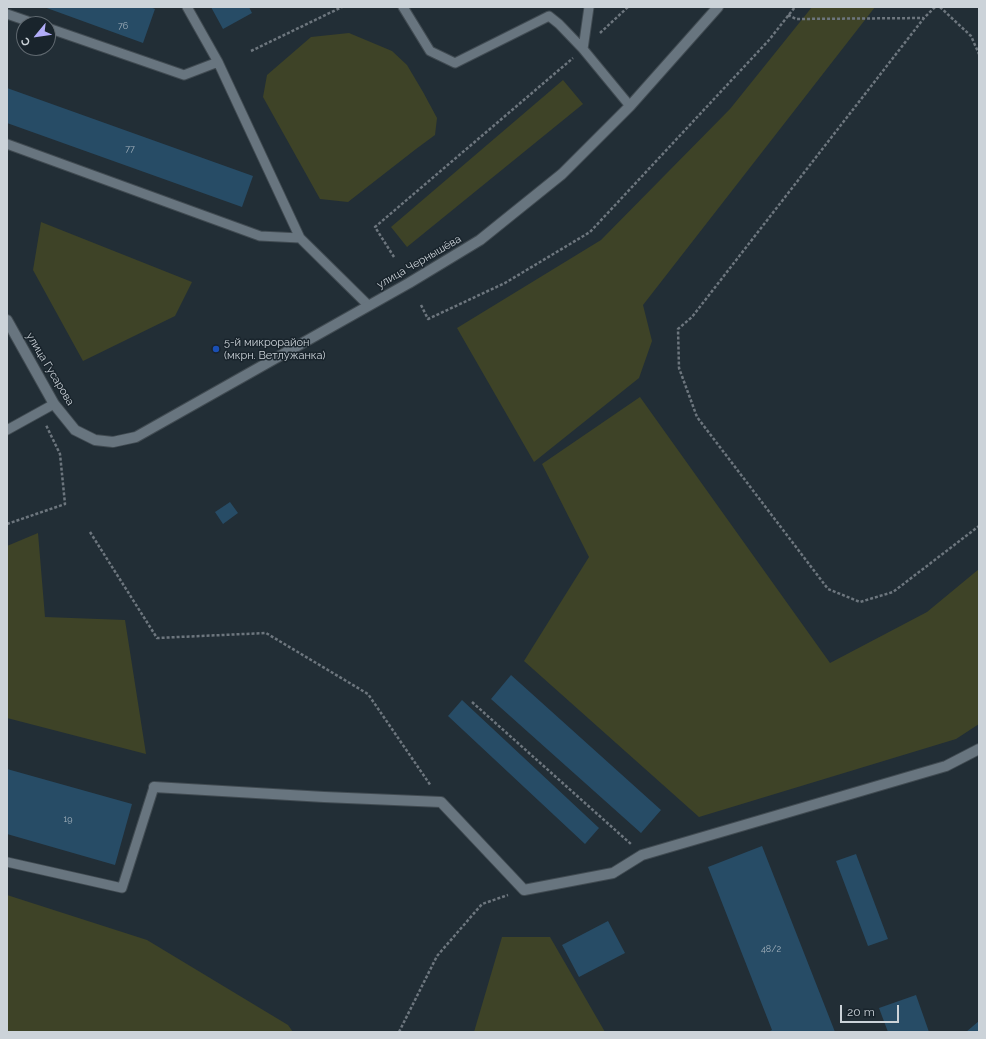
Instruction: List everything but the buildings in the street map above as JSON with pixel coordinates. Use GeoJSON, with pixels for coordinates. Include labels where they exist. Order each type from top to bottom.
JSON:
{"type":"FeatureCollection","features":[{"type":"Feature","properties":{"kind":"street","name":"улица Чернышёва"},"geometry":{"type":"LineString","coordinates":[[75,430],[96,440],[114,442],[136,437],[408,283],[480,240],[562,174],[630,106],[718,7]]}},
{"type":"Feature","properties":{"kind":"street","name":"улица Гусарова"},"geometry":{"type":"LineString","coordinates":[[7,320],[54,404],[75,430]]}},
{"type":"Feature","properties":{"kind":"street"},"geometry":{"type":"LineString","coordinates":[[154,787],[441,802],[524,890],[613,873],[642,855],[946,766],[979,750]]}},
{"type":"Feature","properties":{"kind":"lane"},"geometry":{"type":"LineString","coordinates":[[187,7],[218,62],[300,238],[368,305]]}},
{"type":"Feature","properties":{"kind":"lane"},"geometry":{"type":"LineString","coordinates":[[403,7],[430,51],[455,63],[549,16],[559,24],[583,49],[630,106]]}},
{"type":"Feature","properties":{"kind":"lane"},"geometry":{"type":"LineString","coordinates":[[583,49],[589,7]]}},
{"type":"Feature","properties":{"kind":"lane"},"geometry":{"type":"LineString","coordinates":[[56,31],[184,75],[218,62]]}},
{"type":"Feature","properties":{"kind":"lane"},"geometry":{"type":"LineString","coordinates":[[7,144],[260,236],[300,238]]}},
{"type":"Feature","properties":{"kind":"lane"},"geometry":{"type":"LineString","coordinates":[[7,430],[54,404]]}},
{"type":"Feature","properties":{"kind":"lane"},"geometry":{"type":"LineString","coordinates":[[7,862],[122,888],[154,787]]}},
{"type":"Feature","properties":{"kind":"path"},"geometry":{"type":"LineString","coordinates":[[251,51],[342,7]]}},
{"type":"Feature","properties":{"kind":"path"},"geometry":{"type":"LineString","coordinates":[[394,257],[375,227],[583,49],[628,7]]}},
{"type":"Feature","properties":{"kind":"path"},"geometry":{"type":"LineString","coordinates":[[420,305],[428,319],[505,283],[590,232],[769,40],[795,7]]}},
{"type":"Feature","properties":{"kind":"path"},"geometry":{"type":"LineString","coordinates":[[935,7],[924,18],[692,317],[678,329],[679,368],[697,417],[828,590],[860,602],[893,592],[979,526]]}},
{"type":"Feature","properties":{"kind":"path"},"geometry":{"type":"LineString","coordinates":[[940,7],[971,36],[979,54]]}},
{"type":"Feature","properties":{"kind":"path"},"geometry":{"type":"LineString","coordinates":[[788,15],[796,19],[924,18]]}},
{"type":"Feature","properties":{"kind":"path"},"geometry":{"type":"LineString","coordinates":[[7,524],[65,504],[60,454],[39,412]]}},
{"type":"Feature","properties":{"kind":"path"},"geometry":{"type":"LineString","coordinates":[[90,532],[157,638],[266,633],[368,694],[441,802]]}},
{"type":"Feature","properties":{"kind":"path"},"geometry":{"type":"LineString","coordinates":[[472,702],[642,855]]}},
{"type":"Feature","properties":{"kind":"path"},"geometry":{"type":"LineString","coordinates":[[399,1032],[437,956],[482,904],[524,890]]}},
{"type":"Feature","properties":{"kind":"green space"},"geometry":{"type":"Polygon","coordinates":[[[812,7],[875,7],[643,305],[652,341],[639,378],[534,462],[457,328],[601,240],[730,109],[812,7]]]}},
{"type":"Feature","properties":{"kind":"green space"},"geometry":{"type":"Polygon","coordinates":[[[349,33],[392,51],[407,65],[437,118],[435,135],[348,202],[320,199],[263,97],[267,75],[311,37],[349,33]]]}},
{"type":"Feature","properties":{"kind":"green space"},"geometry":{"type":"Polygon","coordinates":[[[563,80],[583,104],[407,247],[391,227],[563,80]]]}},
{"type":"Feature","properties":{"kind":"green space"},"geometry":{"type":"Polygon","coordinates":[[[41,222],[192,282],[175,316],[83,361],[33,270],[41,222]]]}},
{"type":"Feature","properties":{"kind":"green space"},"geometry":{"type":"Polygon","coordinates":[[[640,397],[830,663],[927,612],[979,569],[979,724],[956,739],[699,817],[524,661],[589,557],[542,464],[640,397]]]}},
{"type":"Feature","properties":{"kind":"green space"},"geometry":{"type":"Polygon","coordinates":[[[38,533],[45,617],[125,620],[146,754],[7,718],[7,546],[38,533]]]}},
{"type":"Feature","properties":{"kind":"green space"},"geometry":{"type":"Polygon","coordinates":[[[7,895],[147,940],[288,1025],[293,1032],[7,1032],[7,895]]]}},
{"type":"Feature","properties":{"kind":"green space"},"geometry":{"type":"Polygon","coordinates":[[[502,937],[550,937],[605,1032],[474,1032],[502,937]]]}},
{"type":"Feature","properties":{"kind":"place","name":"5-й микрорайон (мкрн. Ветлужанка)"},"geometry":{"type":"Point","coordinates":[216,349]}}]}
